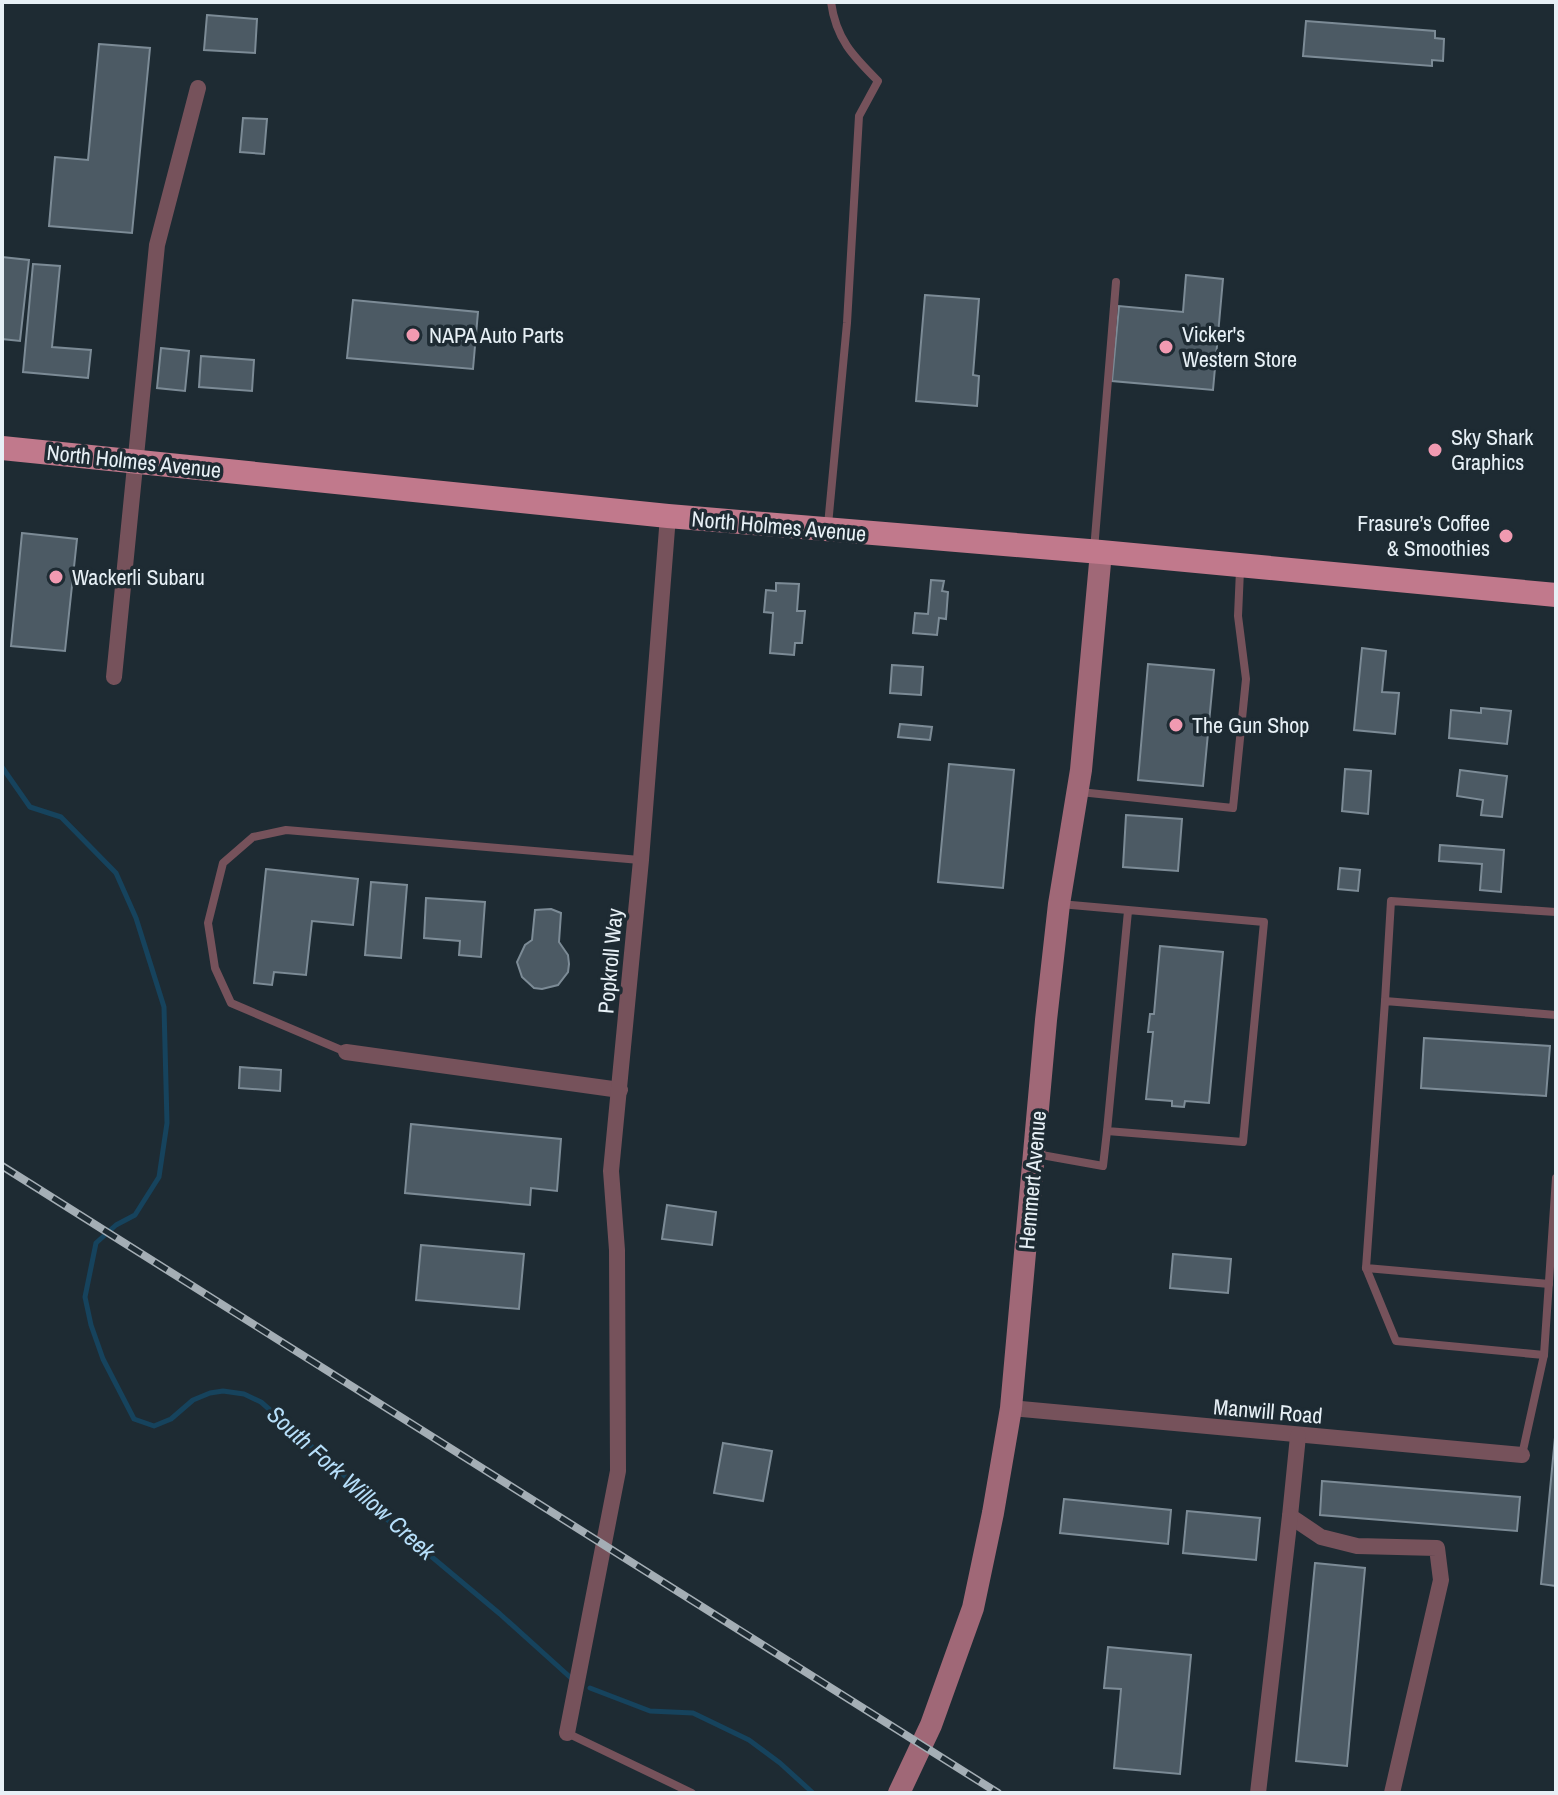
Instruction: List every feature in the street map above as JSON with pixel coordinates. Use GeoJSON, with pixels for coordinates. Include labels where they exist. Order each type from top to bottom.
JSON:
{"type":"FeatureCollection","features":[{"type":"Feature","properties":{"kind":"main road","name":"North Holmes Avenue"},"geometry":{"type":"LineString","coordinates":[[2,448],[668,516],[1556,595]]}},
{"type":"Feature","properties":{"kind":"street"},"geometry":{"type":"LineString","coordinates":[[114,677],[157,245],[198,88]]}},
{"type":"Feature","properties":{"kind":"street","name":"Popkroll Way"},"geometry":{"type":"LineString","coordinates":[[567,1733],[618,1471],[617,1250],[611,1171],[641,860],[668,516]]}},
{"type":"Feature","properties":{"kind":"street","name":"Hemmert Avenue"},"geometry":{"type":"LineString","coordinates":[[899,1793],[931,1725],[973,1608],[1011,1408],[1046,1020],[1059,904],[1077,792],[1097,552]]}},
{"type":"Feature","properties":{"kind":"street"},"geometry":{"type":"LineString","coordinates":[[346,1052],[620,1090]]}},
{"type":"Feature","properties":{"kind":"street","name":"Manwill Road"},"geometry":{"type":"LineString","coordinates":[[1011,1408],[1522,1455]]}},
{"type":"Feature","properties":{"kind":"street"},"geometry":{"type":"LineString","coordinates":[[1258,1793],[1298,1436]]}},
{"type":"Feature","properties":{"kind":"street"},"geometry":{"type":"LineString","coordinates":[[1290,1516],[1321,1537],[1357,1546],[1437,1548],[1441,1580],[1392,1793]]}},
{"type":"Feature","properties":{"kind":"lane"},"geometry":{"type":"LineString","coordinates":[[827,529],[847,323],[859,116],[878,81],[846,49],[833,17],[831,2]]}},
{"type":"Feature","properties":{"kind":"lane"},"geometry":{"type":"LineString","coordinates":[[1097,552],[1116,282]]}},
{"type":"Feature","properties":{"kind":"lane"},"geometry":{"type":"LineString","coordinates":[[1077,792],[1233,808],[1246,679],[1238,616],[1241,565]]}},
{"type":"Feature","properties":{"kind":"lane"},"geometry":{"type":"LineString","coordinates":[[346,1052],[231,1003],[215,968],[208,923],[223,863],[253,837],[286,830],[641,860]]}},
{"type":"Feature","properties":{"kind":"lane"},"geometry":{"type":"LineString","coordinates":[[1544,1355],[1396,1341],[1366,1268],[1391,901],[1556,912]]}},
{"type":"Feature","properties":{"kind":"lane"},"geometry":{"type":"LineString","coordinates":[[1059,904],[1264,922],[1243,1142],[1107,1131]]}},
{"type":"Feature","properties":{"kind":"lane"},"geometry":{"type":"LineString","coordinates":[[1035,1154],[1103,1166],[1128,911]]}},
{"type":"Feature","properties":{"kind":"lane"},"geometry":{"type":"LineString","coordinates":[[1385,1001],[1556,1015]]}},
{"type":"Feature","properties":{"kind":"lane"},"geometry":{"type":"LineString","coordinates":[[1522,1455],[1544,1355],[1556,1178]]}},
{"type":"Feature","properties":{"kind":"lane"},"geometry":{"type":"LineString","coordinates":[[1366,1268],[1549,1284]]}},
{"type":"Feature","properties":{"kind":"lane"},"geometry":{"type":"LineString","coordinates":[[567,1733],[692,1793]]}},
{"type":"Feature","properties":{"kind":"building"},"geometry":{"type":"Polygon","coordinates":[[[207,15],[257,19],[255,53],[204,50],[207,15]]]}},
{"type":"Feature","properties":{"kind":"building"},"geometry":{"type":"Polygon","coordinates":[[[1306,21],[1435,31],[1435,38],[1444,39],[1443,61],[1432,60],[1432,66],[1303,56],[1306,21]]]}},
{"type":"Feature","properties":{"kind":"building"},"geometry":{"type":"Polygon","coordinates":[[[99,44],[150,48],[132,233],[49,226],[55,157],[88,160],[99,44]]]}},
{"type":"Feature","properties":{"kind":"building"},"geometry":{"type":"Polygon","coordinates":[[[243,118],[267,119],[264,154],[240,152],[243,118]]]}},
{"type":"Feature","properties":{"kind":"building"},"geometry":{"type":"Polygon","coordinates":[[[2,257],[29,260],[20,341],[2,339],[2,257]]]}},
{"type":"Feature","properties":{"kind":"building"},"geometry":{"type":"Polygon","coordinates":[[[33,264],[60,266],[52,347],[91,350],[88,378],[23,372],[33,264]]]}},
{"type":"Feature","properties":{"kind":"building","name":"Vicker's Western Store"},"geometry":{"type":"Polygon","coordinates":[[[1186,275],[1223,279],[1213,390],[1112,381],[1119,306],[1183,312],[1186,275]]]}},
{"type":"Feature","properties":{"kind":"building"},"geometry":{"type":"Polygon","coordinates":[[[925,295],[979,299],[973,375],[979,376],[977,406],[916,401],[925,295]]]}},
{"type":"Feature","properties":{"kind":"building","name":"NAPA Auto Parts"},"geometry":{"type":"Polygon","coordinates":[[[353,300],[478,312],[473,369],[347,358],[353,300]]]}},
{"type":"Feature","properties":{"kind":"building"},"geometry":{"type":"Polygon","coordinates":[[[161,348],[189,351],[185,391],[157,388],[161,348]]]}},
{"type":"Feature","properties":{"kind":"building"},"geometry":{"type":"Polygon","coordinates":[[[201,356],[254,360],[252,391],[199,387],[201,356]]]}},
{"type":"Feature","properties":{"kind":"building"},"geometry":{"type":"Polygon","coordinates":[[[22,533],[77,539],[65,651],[11,646],[22,533]]]}},
{"type":"Feature","properties":{"kind":"building"},"geometry":{"type":"Polygon","coordinates":[[[931,580],[944,581],[942,591],[948,592],[946,619],[939,618],[937,635],[913,633],[915,613],[928,614],[931,580]]]}},
{"type":"Feature","properties":{"kind":"building"},"geometry":{"type":"Polygon","coordinates":[[[776,583],[799,584],[797,611],[805,611],[802,643],[795,643],[794,655],[770,653],[773,613],[764,612],[766,590],[776,591],[776,583]]]}},
{"type":"Feature","properties":{"kind":"building"},"geometry":{"type":"Polygon","coordinates":[[[1362,648],[1386,651],[1382,692],[1399,693],[1395,734],[1354,730],[1362,648]]]}},
{"type":"Feature","properties":{"kind":"building","name":"The Gun Shop"},"geometry":{"type":"Polygon","coordinates":[[[1148,664],[1214,670],[1203,786],[1138,780],[1148,664]]]}},
{"type":"Feature","properties":{"kind":"building"},"geometry":{"type":"Polygon","coordinates":[[[892,665],[923,667],[921,695],[890,693],[892,665]]]}},
{"type":"Feature","properties":{"kind":"building"},"geometry":{"type":"Polygon","coordinates":[[[1481,708],[1511,711],[1507,744],[1449,738],[1451,710],[1481,713],[1481,708]]]}},
{"type":"Feature","properties":{"kind":"building"},"geometry":{"type":"Polygon","coordinates":[[[900,724],[932,727],[930,740],[898,737],[900,724]]]}},
{"type":"Feature","properties":{"kind":"building"},"geometry":{"type":"Polygon","coordinates":[[[949,764],[1014,770],[1003,888],[938,882],[949,764]]]}},
{"type":"Feature","properties":{"kind":"building"},"geometry":{"type":"Polygon","coordinates":[[[1345,769],[1371,771],[1368,814],[1342,811],[1345,769]]]}},
{"type":"Feature","properties":{"kind":"building"},"geometry":{"type":"Polygon","coordinates":[[[1460,770],[1507,776],[1502,817],[1481,815],[1483,800],[1457,796],[1460,770]]]}},
{"type":"Feature","properties":{"kind":"building"},"geometry":{"type":"Polygon","coordinates":[[[1126,815],[1182,819],[1178,871],[1123,867],[1126,815]]]}},
{"type":"Feature","properties":{"kind":"building"},"geometry":{"type":"Polygon","coordinates":[[[1440,845],[1504,850],[1501,892],[1480,890],[1482,864],[1439,861],[1440,845]]]}},
{"type":"Feature","properties":{"kind":"building"},"geometry":{"type":"Polygon","coordinates":[[[1340,868],[1360,870],[1358,891],[1338,889],[1340,868]]]}},
{"type":"Feature","properties":{"kind":"building"},"geometry":{"type":"Polygon","coordinates":[[[266,869],[358,879],[353,925],[312,921],[306,975],[274,972],[272,985],[254,983],[266,869]]]}},
{"type":"Feature","properties":{"kind":"building"},"geometry":{"type":"Polygon","coordinates":[[[371,882],[407,885],[401,958],[365,955],[371,882]]]}},
{"type":"Feature","properties":{"kind":"building"},"geometry":{"type":"Polygon","coordinates":[[[426,898],[485,902],[481,957],[459,955],[460,941],[424,938],[426,898]]]}},
{"type":"Feature","properties":{"kind":"building"},"geometry":{"type":"Polygon","coordinates":[[[551,909],[561,913],[559,942],[568,955],[568,972],[558,985],[534,988],[522,977],[517,962],[525,945],[532,940],[535,910],[551,909]]]}},
{"type":"Feature","properties":{"kind":"building"},"geometry":{"type":"Polygon","coordinates":[[[1160,946],[1223,952],[1209,1103],[1185,1101],[1184,1107],[1172,1106],[1172,1101],[1146,1099],[1153,1032],[1148,1032],[1150,1014],[1154,1014],[1160,946]]]}},
{"type":"Feature","properties":{"kind":"building"},"geometry":{"type":"Polygon","coordinates":[[[1424,1038],[1550,1046],[1546,1096],[1421,1088],[1424,1038]]]}},
{"type":"Feature","properties":{"kind":"building"},"geometry":{"type":"Polygon","coordinates":[[[240,1067],[281,1070],[280,1091],[239,1088],[240,1067]]]}},
{"type":"Feature","properties":{"kind":"building"},"geometry":{"type":"Polygon","coordinates":[[[411,1124],[561,1139],[557,1191],[531,1188],[530,1205],[405,1193],[411,1124]]]}},
{"type":"Feature","properties":{"kind":"building"},"geometry":{"type":"Polygon","coordinates":[[[667,1205],[716,1212],[712,1245],[662,1239],[667,1205]]]}},
{"type":"Feature","properties":{"kind":"building"},"geometry":{"type":"Polygon","coordinates":[[[421,1245],[524,1254],[519,1309],[416,1300],[421,1245]]]}},
{"type":"Feature","properties":{"kind":"building"},"geometry":{"type":"Polygon","coordinates":[[[1173,1254],[1231,1259],[1228,1293],[1170,1288],[1173,1254]]]}},
{"type":"Feature","properties":{"kind":"building"},"geometry":{"type":"Polygon","coordinates":[[[1556,1427],[1556,1586],[1541,1584],[1556,1427]]]}},
{"type":"Feature","properties":{"kind":"building"},"geometry":{"type":"Polygon","coordinates":[[[723,1443],[772,1451],[763,1501],[714,1493],[723,1443]]]}},
{"type":"Feature","properties":{"kind":"building"},"geometry":{"type":"Polygon","coordinates":[[[1322,1481],[1520,1497],[1517,1531],[1320,1515],[1322,1481]]]}},
{"type":"Feature","properties":{"kind":"building"},"geometry":{"type":"Polygon","coordinates":[[[1064,1499],[1171,1510],[1168,1544],[1060,1533],[1064,1499]]]}},
{"type":"Feature","properties":{"kind":"building"},"geometry":{"type":"Polygon","coordinates":[[[1187,1511],[1260,1518],[1256,1560],[1183,1553],[1187,1511]]]}},
{"type":"Feature","properties":{"kind":"building"},"geometry":{"type":"Polygon","coordinates":[[[1315,1563],[1365,1568],[1347,1766],[1296,1761],[1315,1563]]]}},
{"type":"Feature","properties":{"kind":"building"},"geometry":{"type":"Polygon","coordinates":[[[1108,1647],[1191,1655],[1180,1774],[1114,1768],[1121,1689],[1104,1688],[1108,1647]]]}},
{"type":"Feature","properties":{"kind":"waterway","name":"South Fork Willow Creek"},"geometry":{"type":"LineString","coordinates":[[2,767],[30,807],[61,817],[116,873],[136,918],[164,1007],[167,1123],[159,1177],[135,1215],[116,1225],[96,1243],[85,1297],[103,1359],[134,1419],[154,1426],[171,1419],[193,1400],[223,1391],[244,1394],[261,1402],[345,1476],[383,1516],[571,1678]]}},
{"type":"Feature","properties":{"kind":"waterway","name":"South Fork Willow Creek"},"geometry":{"type":"LineString","coordinates":[[590,1688],[650,1711],[693,1713],[749,1740],[813,1793]]}},
{"type":"Feature","properties":{"kind":"railway"},"geometry":{"type":"LineString","coordinates":[[2,1166],[998,1793]]}},
{"type":"Feature","properties":{"kind":"place","name":"NAPA Auto Parts"},"geometry":{"type":"Point","coordinates":[413,335]}},
{"type":"Feature","properties":{"kind":"place","name":"Vicker's Western Store"},"geometry":{"type":"Point","coordinates":[1166,347]}},
{"type":"Feature","properties":{"kind":"place","name":"Sky Shark Graphics"},"geometry":{"type":"Point","coordinates":[1435,450]}},
{"type":"Feature","properties":{"kind":"place","name":"Frasure’s Coffee & Smoothies"},"geometry":{"type":"Point","coordinates":[1506,536]}},
{"type":"Feature","properties":{"kind":"place","name":"Wackerli Subaru"},"geometry":{"type":"Point","coordinates":[56,577]}},
{"type":"Feature","properties":{"kind":"place","name":"The Gun Shop"},"geometry":{"type":"Point","coordinates":[1176,725]}}]}
